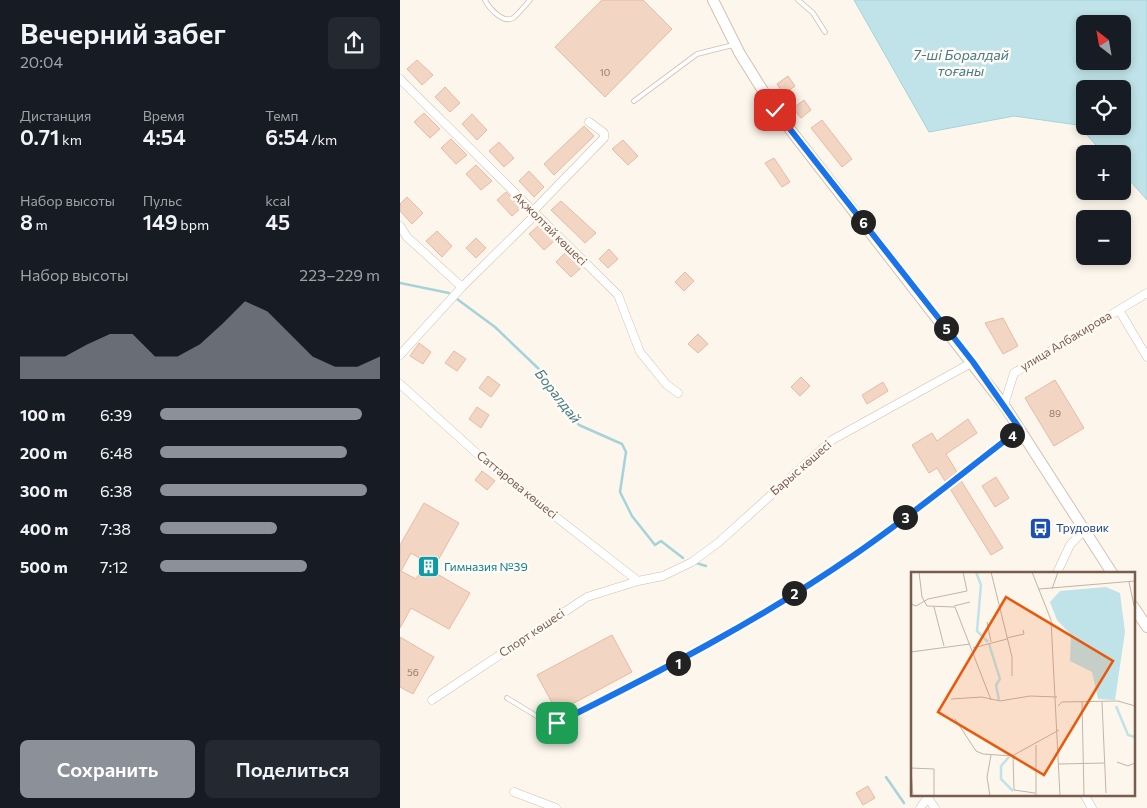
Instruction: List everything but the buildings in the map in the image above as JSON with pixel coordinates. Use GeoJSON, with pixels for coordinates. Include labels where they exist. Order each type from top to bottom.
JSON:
{"type":"FeatureCollection","features":[{"type":"Feature","properties":{"kind":"main road"},"geometry":{"type":"LineString","coordinates":[[712,0],[735,45],[775,110],[1004,404],[1111,572]]}},
{"type":"Feature","properties":{"kind":"main road"},"geometry":{"type":"LineString","coordinates":[[1134,608],[1147,628]]}},
{"type":"Feature","properties":{"kind":"street","name":"Ақжолтай көшесі"},"geometry":{"type":"LineString","coordinates":[[400,79],[618,295],[640,352],[666,384],[678,393]]}},
{"type":"Feature","properties":{"kind":"street"},"geometry":{"type":"LineString","coordinates":[[400,355],[604,138],[604,133],[589,122]]}},
{"type":"Feature","properties":{"kind":"street"},"geometry":{"type":"LineString","coordinates":[[400,226],[407,236],[462,287]]}},
{"type":"Feature","properties":{"kind":"street","name":"улица Албакирова"},"geometry":{"type":"LineString","coordinates":[[1004,404],[1014,373],[1147,292]]}},
{"type":"Feature","properties":{"kind":"street"},"geometry":{"type":"LineString","coordinates":[[1119,310],[1147,357]]}},
{"type":"Feature","properties":{"kind":"street","name":"Барыс көшесі"},"geometry":{"type":"LineString","coordinates":[[638,581],[663,576],[692,562],[719,542],[832,440],[973,362]]}},
{"type":"Feature","properties":{"kind":"street","name":"Саттарова көшесі"},"geometry":{"type":"LineString","coordinates":[[400,384],[492,467],[638,581]]}},
{"type":"Feature","properties":{"kind":"street"},"geometry":{"type":"LineString","coordinates":[[1057,572],[1070,544],[1085,529]]}},
{"type":"Feature","properties":{"kind":"street","name":"Спорт көшесі"},"geometry":{"type":"LineString","coordinates":[[432,700],[587,597],[638,581]]}},
{"type":"Feature","properties":{"kind":"street"},"geometry":{"type":"LineString","coordinates":[[514,792],[556,808]]}},
{"type":"Feature","properties":{"kind":"street"},"geometry":{"type":"LineString","coordinates":[[920,808],[929,796],[935,808]]}},
{"type":"Feature","properties":{"kind":"street"},"geometry":{"type":"LineString","coordinates":[[1085,796],[1092,808]]}},
{"type":"Feature","properties":{"kind":"lane"},"geometry":{"type":"LineString","coordinates":[[485,0],[499,16],[507,19],[513,18],[530,0]]}},
{"type":"Feature","properties":{"kind":"lane"},"geometry":{"type":"LineString","coordinates":[[798,0],[813,13],[825,32]]}},
{"type":"Feature","properties":{"kind":"lane"},"geometry":{"type":"LineString","coordinates":[[634,101],[698,54],[735,45]]}},
{"type":"Feature","properties":{"kind":"lane"},"geometry":{"type":"LineString","coordinates":[[507,698],[548,723],[557,723],[673,666],[756,618],[854,555],[1020,429]]}},
{"type":"Feature","properties":{"kind":"water","name":"7-ші Боралдай тоғаны"},"geometry":{"type":"Polygon","coordinates":[[[854,0],[1147,0],[1147,200],[1131,182],[1131,145],[1096,145],[1087,135],[1131,135],[1131,80],[1076,80],[1076,125],[1014,116],[929,132],[854,0]]]}},
{"type":"Feature","properties":{"kind":"waterway","name":"Боралдай"},"geometry":{"type":"LineString","coordinates":[[400,283],[449,293]]}},
{"type":"Feature","properties":{"kind":"waterway","name":"Боралдай"},"geometry":{"type":"LineString","coordinates":[[457,299],[495,327],[542,372],[564,408],[579,425],[622,444],[626,452],[620,492],[632,516],[655,545],[661,541],[683,558]]}},
{"type":"Feature","properties":{"kind":"waterway","name":"Боралдай"},"geometry":{"type":"LineString","coordinates":[[696,563],[706,566]]}},
{"type":"Feature","properties":{"kind":"waterway","name":"Боралдай"},"geometry":{"type":"LineString","coordinates":[[886,777],[904,803]]}},
{"type":"Feature","properties":{"kind":"place","name":"Трудовик"},"geometry":{"type":"Point","coordinates":[1040,528]}},
{"type":"Feature","properties":{"kind":"place","name":"Гимназия №39"},"geometry":{"type":"Point","coordinates":[428,567]}},
{"type":"Feature","properties":{"kind":"route"},"geometry":{"type":"LineString","coordinates":[[557,723],[673,666],[756,618],[854,555],[1020,429],[973,362],[775,110]]}}]}
